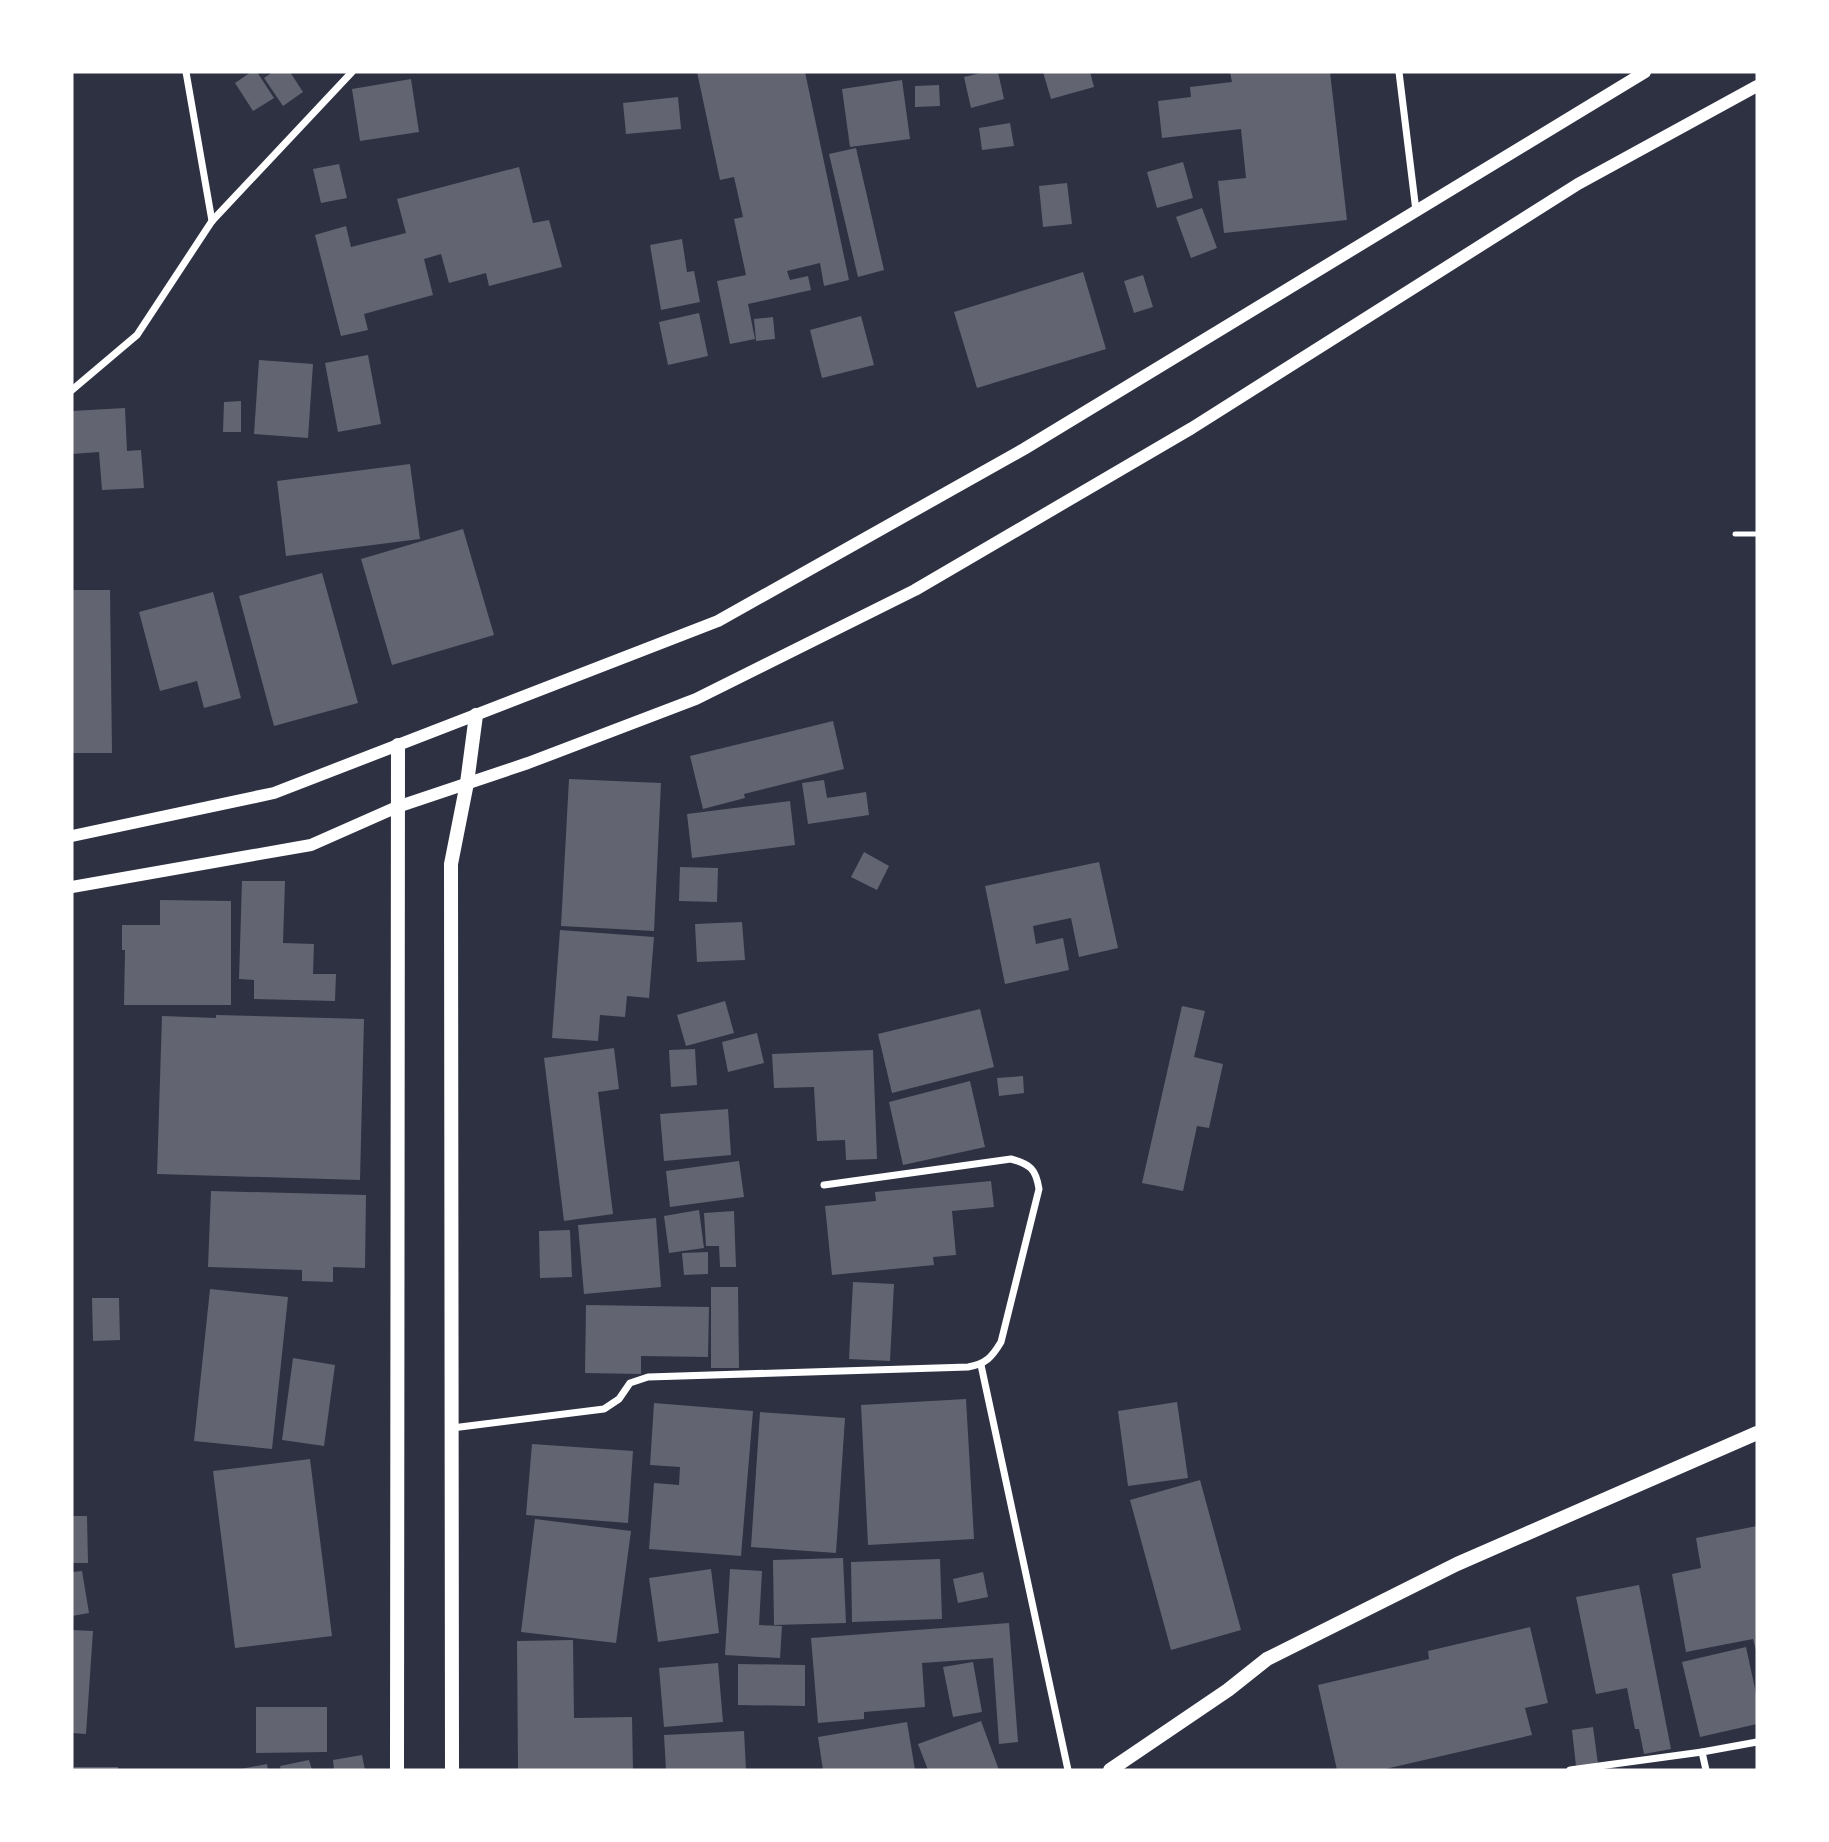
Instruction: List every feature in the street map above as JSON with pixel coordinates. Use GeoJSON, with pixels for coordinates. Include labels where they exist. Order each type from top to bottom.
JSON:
{"type":"FeatureCollection","features":[{"type":"Feature","properties":{"kind":"main road"},"geometry":{"type":"LineString","coordinates":[[452,1770],[451,864],[477,715]]}},
{"type":"Feature","properties":{"kind":"main road"},"geometry":{"type":"LineString","coordinates":[[397,1770],[398,745]]}},
{"type":"Feature","properties":{"kind":"main road"},"geometry":{"type":"LineString","coordinates":[[1110,1770],[1228,1690],[1267,1659],[1457,1564],[1757,1433]]}},
{"type":"Feature","properties":{"kind":"street"},"geometry":{"type":"LineString","coordinates":[[186,72],[212,221]]}},
{"type":"Feature","properties":{"kind":"street"},"geometry":{"type":"LineString","coordinates":[[72,390],[137,335],[212,221],[352,72]]}},
{"type":"Feature","properties":{"kind":"street"},"geometry":{"type":"LineString","coordinates":[[1399,72],[1416,211]]}},
{"type":"Feature","properties":{"kind":"street"},"geometry":{"type":"LineString","coordinates":[[72,836],[274,793],[718,621],[1024,449],[1645,72]]}},
{"type":"Feature","properties":{"kind":"street"},"geometry":{"type":"LineString","coordinates":[[72,887],[311,845],[397,807],[528,763],[695,699],[915,590],[1192,429],[1578,184],[1757,86]]}},
{"type":"Feature","properties":{"kind":"street"},"geometry":{"type":"LineString","coordinates":[[452,1428],[604,1409],[619,1399],[630,1383],[648,1377],[981,1365],[992,1357],[1001,1342],[1039,1189],[1036,1173],[1027,1163],[1011,1159],[824,1185]]}},
{"type":"Feature","properties":{"kind":"street"},"geometry":{"type":"LineString","coordinates":[[981,1365],[1068,1770]]}},
{"type":"Feature","properties":{"kind":"street"},"geometry":{"type":"LineString","coordinates":[[1570,1770],[1757,1742]]}},
{"type":"Feature","properties":{"kind":"street"},"geometry":{"type":"LineString","coordinates":[[1702,1752],[1706,1770]]}},
{"type":"Feature","properties":{"kind":"lane"},"geometry":{"type":"LineString","coordinates":[[1735,534],[1757,534]]}},
{"type":"Feature","properties":{"kind":"building"},"geometry":{"type":"Polygon","coordinates":[[[251,72],[257,72],[274,98],[253,111],[235,83],[251,72]]]}},
{"type":"Feature","properties":{"kind":"building"},"geometry":{"type":"Polygon","coordinates":[[[273,72],[290,72],[303,92],[283,106],[264,78],[273,72]]]}},
{"type":"Feature","properties":{"kind":"building"},"geometry":{"type":"Polygon","coordinates":[[[697,72],[805,72],[849,280],[824,286],[820,263],[787,271],[790,280],[808,276],[811,290],[748,304],[755,339],[730,344],[717,281],[746,275],[734,219],[743,217],[734,177],[720,180],[697,72]]]}},
{"type":"Feature","properties":{"kind":"building"},"geometry":{"type":"Polygon","coordinates":[[[998,72],[1004,99],[971,108],[964,77],[998,72]]]}},
{"type":"Feature","properties":{"kind":"building"},"geometry":{"type":"Polygon","coordinates":[[[1043,72],[1090,72],[1094,87],[1051,99],[1043,72]]]}},
{"type":"Feature","properties":{"kind":"building"},"geometry":{"type":"Polygon","coordinates":[[[1230,72],[1330,72],[1347,220],[1224,233],[1218,181],[1246,178],[1241,129],[1162,138],[1158,101],[1191,97],[1190,87],[1232,82],[1230,72]]]}},
{"type":"Feature","properties":{"kind":"building"},"geometry":{"type":"Polygon","coordinates":[[[411,79],[419,132],[360,141],[352,89],[411,79]]]}},
{"type":"Feature","properties":{"kind":"building"},"geometry":{"type":"Polygon","coordinates":[[[902,80],[910,139],[850,147],[842,89],[902,80]]]}},
{"type":"Feature","properties":{"kind":"building"},"geometry":{"type":"Polygon","coordinates":[[[939,85],[940,106],[915,107],[915,86],[939,85]]]}},
{"type":"Feature","properties":{"kind":"building"},"geometry":{"type":"Polygon","coordinates":[[[678,97],[681,129],[626,134],[623,103],[678,97]]]}},
{"type":"Feature","properties":{"kind":"building"},"geometry":{"type":"Polygon","coordinates":[[[1010,123],[1014,146],[982,150],[979,128],[1010,123]]]}},
{"type":"Feature","properties":{"kind":"building"},"geometry":{"type":"Polygon","coordinates":[[[856,148],[884,270],[858,277],[829,154],[856,148]]]}},
{"type":"Feature","properties":{"kind":"building"},"geometry":{"type":"Polygon","coordinates":[[[1183,162],[1193,198],[1157,208],[1147,172],[1183,162]]]}},
{"type":"Feature","properties":{"kind":"building"},"geometry":{"type":"Polygon","coordinates":[[[339,164],[347,198],[321,203],[313,169],[339,164]]]}},
{"type":"Feature","properties":{"kind":"building"},"geometry":{"type":"Polygon","coordinates":[[[519,167],[533,223],[549,220],[562,267],[489,286],[486,273],[449,283],[441,254],[424,259],[433,295],[364,314],[368,330],[341,336],[315,235],[346,226],[351,247],[406,233],[397,199],[519,167]]]}},
{"type":"Feature","properties":{"kind":"building"},"geometry":{"type":"Polygon","coordinates":[[[1067,183],[1072,224],[1043,227],[1039,186],[1067,183]]]}},
{"type":"Feature","properties":{"kind":"building"},"geometry":{"type":"Polygon","coordinates":[[[1202,208],[1217,248],[1191,258],[1176,217],[1202,208]]]}},
{"type":"Feature","properties":{"kind":"building"},"geometry":{"type":"Polygon","coordinates":[[[682,239],[687,272],[694,271],[700,302],[661,310],[650,245],[682,239]]]}},
{"type":"Feature","properties":{"kind":"building"},"geometry":{"type":"Polygon","coordinates":[[[1083,272],[1106,349],[977,388],[954,312],[1083,272]]]}},
{"type":"Feature","properties":{"kind":"building"},"geometry":{"type":"Polygon","coordinates":[[[1143,275],[1153,307],[1134,313],[1124,281],[1143,275]]]}},
{"type":"Feature","properties":{"kind":"building"},"geometry":{"type":"Polygon","coordinates":[[[699,313],[708,356],[668,365],[659,322],[699,313]]]}},
{"type":"Feature","properties":{"kind":"building"},"geometry":{"type":"Polygon","coordinates":[[[861,316],[874,365],[822,378],[810,330],[861,316]]]}},
{"type":"Feature","properties":{"kind":"building"},"geometry":{"type":"Polygon","coordinates":[[[773,317],[775,339],[756,341],[754,319],[773,317]]]}},
{"type":"Feature","properties":{"kind":"building"},"geometry":{"type":"Polygon","coordinates":[[[368,355],[381,424],[338,432],[325,363],[368,355]]]}},
{"type":"Feature","properties":{"kind":"building"},"geometry":{"type":"Polygon","coordinates":[[[259,360],[313,364],[308,438],[254,434],[259,360]]]}},
{"type":"Feature","properties":{"kind":"building"},"geometry":{"type":"Polygon","coordinates":[[[241,401],[241,432],[223,432],[224,402],[241,401]]]}},
{"type":"Feature","properties":{"kind":"building"},"geometry":{"type":"Polygon","coordinates":[[[125,408],[127,451],[141,450],[144,488],[102,490],[99,452],[72,454],[72,411],[125,408]]]}},
{"type":"Feature","properties":{"kind":"building"},"geometry":{"type":"Polygon","coordinates":[[[410,464],[420,539],[286,556],[277,481],[410,464]]]}},
{"type":"Feature","properties":{"kind":"building"},"geometry":{"type":"Polygon","coordinates":[[[463,529],[494,635],[392,665],[361,559],[463,529]]]}},
{"type":"Feature","properties":{"kind":"building"},"geometry":{"type":"Polygon","coordinates":[[[322,573],[358,703],[274,726],[239,596],[322,573]]]}},
{"type":"Feature","properties":{"kind":"building"},"geometry":{"type":"Polygon","coordinates":[[[72,590],[110,590],[112,753],[72,753],[72,590]]]}},
{"type":"Feature","properties":{"kind":"building"},"geometry":{"type":"Polygon","coordinates":[[[213,592],[241,698],[204,708],[197,681],[160,691],[139,612],[213,592]]]}},
{"type":"Feature","properties":{"kind":"building"},"geometry":{"type":"Polygon","coordinates":[[[833,721],[844,769],[744,794],[745,798],[703,809],[690,756],[833,721]]]}},
{"type":"Feature","properties":{"kind":"building"},"geometry":{"type":"Polygon","coordinates":[[[569,779],[661,783],[654,931],[561,926],[569,779]]]}},
{"type":"Feature","properties":{"kind":"building"},"geometry":{"type":"Polygon","coordinates":[[[824,780],[827,798],[866,792],[869,815],[808,824],[802,783],[824,780]]]}},
{"type":"Feature","properties":{"kind":"building"},"geometry":{"type":"Polygon","coordinates":[[[790,801],[795,845],[692,858],[687,814],[790,801]]]}},
{"type":"Feature","properties":{"kind":"building"},"geometry":{"type":"Polygon","coordinates":[[[864,852],[889,866],[877,890],[851,877],[864,852]]]}},
{"type":"Feature","properties":{"kind":"building"},"geometry":{"type":"Polygon","coordinates":[[[1099,862],[1118,948],[1079,957],[1071,918],[1033,926],[1036,944],[1063,938],[1069,970],[1005,984],[985,886],[1099,862]]]}},
{"type":"Feature","properties":{"kind":"building"},"geometry":{"type":"Polygon","coordinates":[[[680,867],[718,868],[717,902],[679,901],[680,867]]]}},
{"type":"Feature","properties":{"kind":"building"},"geometry":{"type":"Polygon","coordinates":[[[242,881],[285,881],[283,943],[314,944],[313,974],[336,974],[335,1001],[254,999],[254,980],[239,979],[242,881]]]}},
{"type":"Feature","properties":{"kind":"building"},"geometry":{"type":"Polygon","coordinates":[[[160,900],[231,901],[231,1005],[124,1005],[125,950],[122,950],[122,925],[160,925],[160,900]]]}},
{"type":"Feature","properties":{"kind":"building"},"geometry":{"type":"Polygon","coordinates":[[[742,922],[745,960],[697,962],[695,924],[742,922]]]}},
{"type":"Feature","properties":{"kind":"building"},"geometry":{"type":"Polygon","coordinates":[[[560,930],[654,937],[649,998],[627,996],[625,1017],[600,1015],[598,1041],[552,1038],[560,930]]]}},
{"type":"Feature","properties":{"kind":"building"},"geometry":{"type":"Polygon","coordinates":[[[725,1001],[734,1033],[686,1046],[677,1015],[725,1001]]]}},
{"type":"Feature","properties":{"kind":"building"},"geometry":{"type":"Polygon","coordinates":[[[1182,1006],[1205,1011],[1194,1057],[1223,1064],[1209,1128],[1197,1126],[1183,1191],[1142,1183],[1182,1006]]]}},
{"type":"Feature","properties":{"kind":"building"},"geometry":{"type":"Polygon","coordinates":[[[980,1009],[994,1067],[892,1093],[878,1034],[980,1009]]]}},
{"type":"Feature","properties":{"kind":"building"},"geometry":{"type":"Polygon","coordinates":[[[216,1015],[364,1019],[360,1180],[157,1174],[162,1016],[216,1018],[216,1015]]]}},
{"type":"Feature","properties":{"kind":"building"},"geometry":{"type":"Polygon","coordinates":[[[757,1033],[764,1063],[728,1072],[722,1042],[757,1033]]]}},
{"type":"Feature","properties":{"kind":"building"},"geometry":{"type":"Polygon","coordinates":[[[614,1048],[619,1089],[598,1092],[613,1214],[564,1221],[544,1058],[614,1048]]]}},
{"type":"Feature","properties":{"kind":"building"},"geometry":{"type":"Polygon","coordinates":[[[695,1049],[697,1085],[671,1087],[669,1050],[695,1049]]]}},
{"type":"Feature","properties":{"kind":"building"},"geometry":{"type":"Polygon","coordinates":[[[873,1050],[877,1159],[846,1160],[845,1140],[817,1141],[814,1087],[774,1088],[772,1054],[873,1050]]]}},
{"type":"Feature","properties":{"kind":"building"},"geometry":{"type":"Polygon","coordinates":[[[1023,1076],[1024,1093],[999,1096],[997,1078],[1023,1076]]]}},
{"type":"Feature","properties":{"kind":"building"},"geometry":{"type":"Polygon","coordinates":[[[970,1081],[985,1147],[903,1165],[889,1102],[970,1081]]]}},
{"type":"Feature","properties":{"kind":"building"},"geometry":{"type":"Polygon","coordinates":[[[728,1109],[731,1155],[664,1161],[660,1114],[728,1109]]]}},
{"type":"Feature","properties":{"kind":"building"},"geometry":{"type":"Polygon","coordinates":[[[739,1161],[744,1197],[670,1207],[666,1171],[739,1161]]]}},
{"type":"Feature","properties":{"kind":"building"},"geometry":{"type":"Polygon","coordinates":[[[991,1181],[994,1207],[952,1211],[956,1255],[933,1257],[934,1265],[832,1275],[825,1206],[876,1201],[875,1192],[991,1181]]]}},
{"type":"Feature","properties":{"kind":"building"},"geometry":{"type":"Polygon","coordinates":[[[211,1191],[366,1195],[365,1268],[333,1267],[333,1282],[302,1281],[302,1270],[208,1267],[211,1191]]]}},
{"type":"Feature","properties":{"kind":"building"},"geometry":{"type":"Polygon","coordinates":[[[699,1210],[704,1248],[669,1253],[664,1216],[699,1210]]]}},
{"type":"Feature","properties":{"kind":"building"},"geometry":{"type":"Polygon","coordinates":[[[734,1211],[736,1267],[720,1267],[719,1246],[706,1246],[704,1213],[734,1211]]]}},
{"type":"Feature","properties":{"kind":"building"},"geometry":{"type":"Polygon","coordinates":[[[656,1218],[661,1287],[584,1294],[578,1225],[656,1218]]]}},
{"type":"Feature","properties":{"kind":"building"},"geometry":{"type":"Polygon","coordinates":[[[570,1230],[572,1277],[540,1278],[539,1231],[570,1230]]]}},
{"type":"Feature","properties":{"kind":"building"},"geometry":{"type":"Polygon","coordinates":[[[708,1252],[708,1274],[684,1275],[682,1253],[708,1252]]]}},
{"type":"Feature","properties":{"kind":"building"},"geometry":{"type":"Polygon","coordinates":[[[853,1282],[894,1284],[890,1361],[849,1359],[853,1282]]]}},
{"type":"Feature","properties":{"kind":"building"},"geometry":{"type":"Polygon","coordinates":[[[711,1287],[738,1287],[739,1368],[711,1368],[711,1287]]]}},
{"type":"Feature","properties":{"kind":"building"},"geometry":{"type":"Polygon","coordinates":[[[210,1289],[288,1297],[272,1449],[194,1441],[210,1289]]]}},
{"type":"Feature","properties":{"kind":"building"},"geometry":{"type":"Polygon","coordinates":[[[92,1298],[119,1298],[120,1340],[93,1341],[92,1298]]]}},
{"type":"Feature","properties":{"kind":"building"},"geometry":{"type":"Polygon","coordinates":[[[586,1305],[709,1307],[708,1357],[641,1356],[641,1374],[585,1373],[586,1305]]]}},
{"type":"Feature","properties":{"kind":"building"},"geometry":{"type":"Polygon","coordinates":[[[293,1358],[335,1365],[324,1446],[282,1440],[293,1358]]]}},
{"type":"Feature","properties":{"kind":"building"},"geometry":{"type":"Polygon","coordinates":[[[966,1399],[974,1539],[868,1545],[861,1405],[966,1399]]]}},
{"type":"Feature","properties":{"kind":"building"},"geometry":{"type":"Polygon","coordinates":[[[1177,1402],[1188,1478],[1128,1486],[1118,1411],[1177,1402]]]}},
{"type":"Feature","properties":{"kind":"building"},"geometry":{"type":"Polygon","coordinates":[[[654,1403],[753,1411],[741,1556],[649,1549],[654,1483],[679,1485],[680,1467],[650,1465],[654,1403]]]}},
{"type":"Feature","properties":{"kind":"building"},"geometry":{"type":"Polygon","coordinates":[[[760,1412],[845,1418],[836,1553],[751,1547],[760,1412]]]}},
{"type":"Feature","properties":{"kind":"building"},"geometry":{"type":"Polygon","coordinates":[[[532,1444],[633,1451],[628,1523],[526,1515],[532,1444]]]}},
{"type":"Feature","properties":{"kind":"building"},"geometry":{"type":"Polygon","coordinates":[[[310,1459],[332,1636],[235,1648],[213,1471],[310,1459]]]}},
{"type":"Feature","properties":{"kind":"building"},"geometry":{"type":"Polygon","coordinates":[[[1200,1480],[1241,1630],[1171,1650],[1130,1500],[1200,1480]]]}},
{"type":"Feature","properties":{"kind":"building"},"geometry":{"type":"Polygon","coordinates":[[[72,1516],[87,1516],[88,1563],[72,1563],[72,1516]]]}},
{"type":"Feature","properties":{"kind":"building"},"geometry":{"type":"Polygon","coordinates":[[[535,1519],[631,1531],[616,1643],[521,1632],[535,1519]]]}},
{"type":"Feature","properties":{"kind":"building"},"geometry":{"type":"Polygon","coordinates":[[[1757,1526],[1757,1655],[1753,1639],[1686,1652],[1672,1574],[1701,1568],[1696,1538],[1757,1526]]]}},
{"type":"Feature","properties":{"kind":"building"},"geometry":{"type":"Polygon","coordinates":[[[843,1558],[846,1623],[774,1625],[773,1560],[843,1558]]]}},
{"type":"Feature","properties":{"kind":"building"},"geometry":{"type":"Polygon","coordinates":[[[940,1559],[942,1619],[852,1622],[851,1562],[940,1559]]]}},
{"type":"Feature","properties":{"kind":"building"},"geometry":{"type":"Polygon","coordinates":[[[711,1569],[719,1633],[658,1642],[649,1578],[711,1569]]]}},
{"type":"Feature","properties":{"kind":"building"},"geometry":{"type":"Polygon","coordinates":[[[730,1569],[762,1571],[759,1625],[782,1626],[780,1658],[725,1655],[730,1569]]]}},
{"type":"Feature","properties":{"kind":"building"},"geometry":{"type":"Polygon","coordinates":[[[82,1571],[89,1613],[72,1616],[72,1572],[82,1571]]]}},
{"type":"Feature","properties":{"kind":"building"},"geometry":{"type":"Polygon","coordinates":[[[983,1572],[988,1597],[958,1603],[953,1579],[983,1572]]]}},
{"type":"Feature","properties":{"kind":"building"},"geometry":{"type":"Polygon","coordinates":[[[1639,1585],[1671,1749],[1644,1754],[1639,1729],[1635,1729],[1627,1688],[1596,1694],[1576,1597],[1639,1585]]]}},
{"type":"Feature","properties":{"kind":"building"},"geometry":{"type":"Polygon","coordinates":[[[1009,1623],[1018,1742],[999,1744],[993,1658],[922,1663],[925,1707],[864,1712],[864,1719],[818,1723],[811,1638],[1009,1623]]]}},
{"type":"Feature","properties":{"kind":"building"},"geometry":{"type":"Polygon","coordinates":[[[1530,1627],[1548,1703],[1525,1708],[1532,1735],[1381,1770],[1337,1770],[1318,1685],[1429,1659],[1428,1651],[1530,1627]]]}},
{"type":"Feature","properties":{"kind":"building"},"geometry":{"type":"Polygon","coordinates":[[[72,1630],[93,1631],[86,1734],[72,1733],[72,1630]]]}},
{"type":"Feature","properties":{"kind":"building"},"geometry":{"type":"Polygon","coordinates":[[[573,1640],[574,1718],[632,1717],[633,1770],[518,1770],[517,1641],[573,1640]]]}},
{"type":"Feature","properties":{"kind":"building"},"geometry":{"type":"Polygon","coordinates":[[[1746,1647],[1757,1698],[1757,1724],[1700,1737],[1682,1662],[1746,1647]]]}},
{"type":"Feature","properties":{"kind":"building"},"geometry":{"type":"Polygon","coordinates":[[[973,1662],[982,1712],[953,1717],[943,1667],[973,1662]]]}},
{"type":"Feature","properties":{"kind":"building"},"geometry":{"type":"Polygon","coordinates":[[[718,1663],[723,1722],[664,1727],[659,1668],[718,1663]]]}},
{"type":"Feature","properties":{"kind":"building"},"geometry":{"type":"Polygon","coordinates":[[[738,1664],[805,1665],[805,1706],[738,1705],[738,1664]]]}},
{"type":"Feature","properties":{"kind":"building"},"geometry":{"type":"Polygon","coordinates":[[[256,1707],[327,1707],[327,1752],[256,1753],[256,1707]]]}},
{"type":"Feature","properties":{"kind":"building"},"geometry":{"type":"Polygon","coordinates":[[[981,1721],[999,1770],[928,1770],[918,1744],[981,1721]]]}},
{"type":"Feature","properties":{"kind":"building"},"geometry":{"type":"Polygon","coordinates":[[[907,1722],[915,1770],[823,1770],[818,1737],[907,1722]]]}},
{"type":"Feature","properties":{"kind":"building"},"geometry":{"type":"Polygon","coordinates":[[[1593,1727],[1598,1764],[1576,1766],[1572,1730],[1593,1727]]]}},
{"type":"Feature","properties":{"kind":"building"},"geometry":{"type":"Polygon","coordinates":[[[744,1731],[746,1770],[666,1770],[664,1735],[744,1731]]]}},
{"type":"Feature","properties":{"kind":"building"},"geometry":{"type":"Polygon","coordinates":[[[362,1755],[365,1770],[334,1770],[333,1760],[362,1755]]]}},
{"type":"Feature","properties":{"kind":"building"},"geometry":{"type":"Polygon","coordinates":[[[309,1760],[312,1770],[281,1770],[280,1766],[309,1760]]]}},
{"type":"Feature","properties":{"kind":"building"},"geometry":{"type":"Polygon","coordinates":[[[267,1764],[268,1770],[241,1769],[267,1764]]]}},
{"type":"Feature","properties":{"kind":"building"},"geometry":{"type":"Polygon","coordinates":[[[74,1767],[118,1767],[118,1770],[74,1770],[74,1767]]]}}]}
